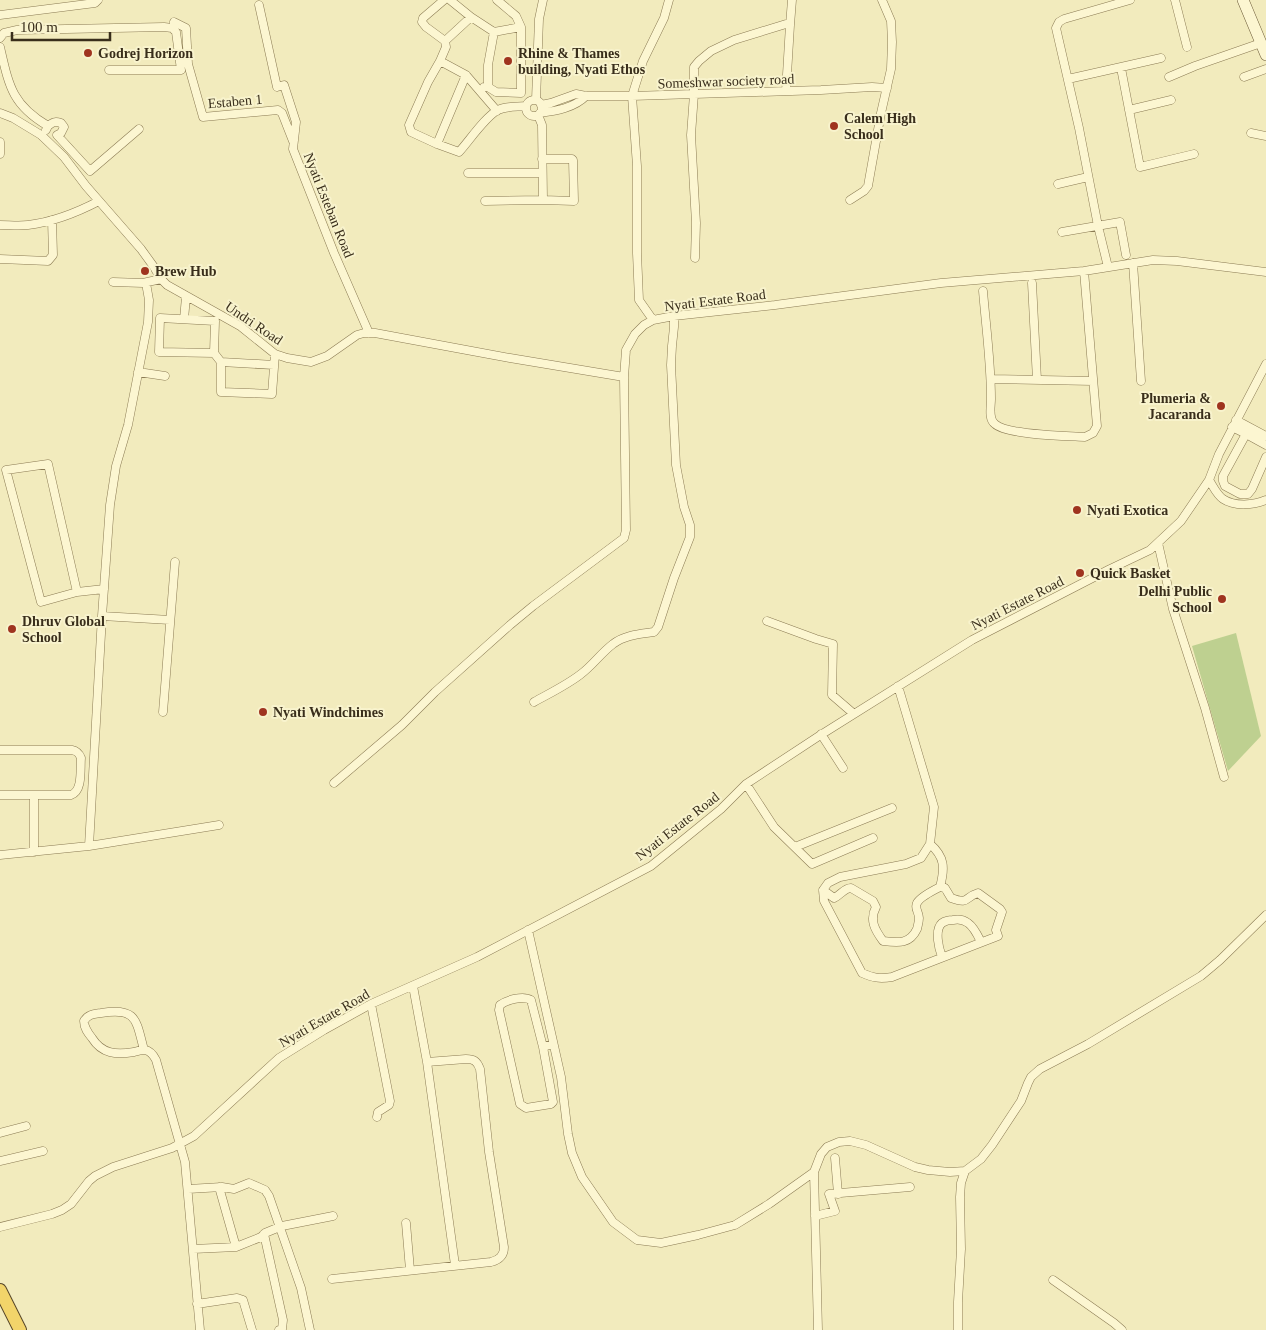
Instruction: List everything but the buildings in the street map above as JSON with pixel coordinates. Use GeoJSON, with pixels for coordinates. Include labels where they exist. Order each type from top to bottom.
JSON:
{"type":"FeatureCollection","features":[{"type":"Feature","properties":{"kind":"highway"},"geometry":{"type":"LineString","coordinates":[[0,1290],[20,1330]]}},
{"type":"Feature","properties":{"kind":"highway"},"geometry":{"type":"LineString","coordinates":[[0,1306],[12,1330]]}},
{"type":"Feature","properties":{"kind":"main road"},"geometry":{"type":"LineString","coordinates":[[1243,0],[1266,55]]}},
{"type":"Feature","properties":{"kind":"street"},"geometry":{"type":"LineString","coordinates":[[0,15],[95,3],[98,0]]}},
{"type":"Feature","properties":{"kind":"street"},"geometry":{"type":"LineString","coordinates":[[444,0],[423,18],[422,22],[445,41],[446,47],[409,125],[412,132],[459,152],[497,110],[526,106]]}},
{"type":"Feature","properties":{"kind":"street"},"geometry":{"type":"LineString","coordinates":[[450,0],[494,32],[521,27]]}},
{"type":"Feature","properties":{"kind":"street"},"geometry":{"type":"LineString","coordinates":[[477,88],[488,87],[496,92],[522,93],[521,27],[516,16],[497,0]]}},
{"type":"Feature","properties":{"kind":"street"},"geometry":{"type":"LineString","coordinates":[[543,0],[538,18],[539,102],[542,109],[539,114],[542,125],[543,200]]}},
{"type":"Feature","properties":{"kind":"street"},"geometry":{"type":"LineString","coordinates":[[653,320],[640,300],[637,253],[638,166],[632,96],[643,61],[664,18],[668,0]]}},
{"type":"Feature","properties":{"kind":"street"},"geometry":{"type":"LineString","coordinates":[[786,91],[792,0]]}},
{"type":"Feature","properties":{"kind":"street"},"geometry":{"type":"LineString","coordinates":[[850,200],[868,186],[891,69],[892,28],[882,0]]}},
{"type":"Feature","properties":{"kind":"street"},"geometry":{"type":"LineString","coordinates":[[1108,267],[1056,28],[1059,22],[1130,0]]}},
{"type":"Feature","properties":{"kind":"street"},"geometry":{"type":"LineString","coordinates":[[1175,0],[1187,47]]}},
{"type":"Feature","properties":{"kind":"street","name":"Nyati Esteban Road"},"geometry":{"type":"LineString","coordinates":[[259,5],[276,87],[284,85],[296,122],[293,149],[369,333]]}},
{"type":"Feature","properties":{"kind":"street"},"geometry":{"type":"LineString","coordinates":[[445,41],[471,17]]}},
{"type":"Feature","properties":{"kind":"street","name":"Estaben 1"},"geometry":{"type":"LineString","coordinates":[[174,22],[186,28],[188,64],[203,117],[278,110],[282,113],[294,142]]}},
{"type":"Feature","properties":{"kind":"street"},"geometry":{"type":"LineString","coordinates":[[695,258],[696,214],[691,135],[694,67],[698,61],[711,51],[734,40],[786,24],[790,26]]}},
{"type":"Feature","properties":{"kind":"street"},"geometry":{"type":"LineString","coordinates":[[0,38],[4,33],[17,30],[164,27],[172,28],[176,32],[181,70],[109,70]]}},
{"type":"Feature","properties":{"kind":"street"},"geometry":{"type":"LineString","coordinates":[[488,87],[488,65],[494,32]]}},
{"type":"Feature","properties":{"kind":"street"},"geometry":{"type":"LineString","coordinates":[[1169,77],[1261,43]]}},
{"type":"Feature","properties":{"kind":"street"},"geometry":{"type":"LineString","coordinates":[[0,47],[9,82],[17,101],[36,119],[48,126]]}},
{"type":"Feature","properties":{"kind":"street"},"geometry":{"type":"LineString","coordinates":[[1068,79],[1161,58]]}},
{"type":"Feature","properties":{"kind":"street"},"geometry":{"type":"LineString","coordinates":[[440,61],[466,75],[497,110]]}},
{"type":"Feature","properties":{"kind":"street"},"geometry":{"type":"LineString","coordinates":[[1121,68],[1140,167],[1194,154]]}},
{"type":"Feature","properties":{"kind":"street"},"geometry":{"type":"LineString","coordinates":[[1244,78],[1266,69]]}},
{"type":"Feature","properties":{"kind":"street"},"geometry":{"type":"LineString","coordinates":[[437,144],[466,75]]}},
{"type":"Feature","properties":{"kind":"street","name":"Someshwar society road"},"geometry":{"type":"LineString","coordinates":[[539,114],[579,103],[586,96],[887,88]]}},
{"type":"Feature","properties":{"kind":"street"},"geometry":{"type":"LineString","coordinates":[[539,114],[530,115],[526,111],[527,103],[531,100],[551,103],[576,94],[586,96]]}},
{"type":"Feature","properties":{"kind":"street"},"geometry":{"type":"LineString","coordinates":[[1129,110],[1171,100]]}},
{"type":"Feature","properties":{"kind":"street","name":"Undri Road"},"geometry":{"type":"LineString","coordinates":[[0,113],[13,118],[41,135],[64,157],[86,186],[141,249],[167,285],[240,326],[275,354],[311,362],[327,356],[357,335],[369,333]]}},
{"type":"Feature","properties":{"kind":"street"},"geometry":{"type":"LineString","coordinates":[[41,135],[53,122],[58,121],[62,123],[64,127],[61,133],[50,144]]}},
{"type":"Feature","properties":{"kind":"street"},"geometry":{"type":"LineString","coordinates":[[57,135],[90,171],[139,129]]}},
{"type":"Feature","properties":{"kind":"street"},"geometry":{"type":"LineString","coordinates":[[1251,134],[1266,136]]}},
{"type":"Feature","properties":{"kind":"street"},"geometry":{"type":"LineString","coordinates":[[0,142],[0,154]]}},
{"type":"Feature","properties":{"kind":"street"},"geometry":{"type":"LineString","coordinates":[[485,201],[574,201],[572,158],[542,158]]}},
{"type":"Feature","properties":{"kind":"street"},"geometry":{"type":"LineString","coordinates":[[468,173],[542,173]]}},
{"type":"Feature","properties":{"kind":"street"},"geometry":{"type":"LineString","coordinates":[[1058,184],[1088,177]]}},
{"type":"Feature","properties":{"kind":"street"},"geometry":{"type":"LineString","coordinates":[[0,225],[27,225],[52,220],[78,212],[99,201]]}},
{"type":"Feature","properties":{"kind":"street"},"geometry":{"type":"LineString","coordinates":[[0,259],[48,261],[53,255],[52,220]]}},
{"type":"Feature","properties":{"kind":"street"},"geometry":{"type":"LineString","coordinates":[[1062,232],[1120,222],[1126,255]]}},
{"type":"Feature","properties":{"kind":"street","name":"Nyati Estate Road"},"geometry":{"type":"LineString","coordinates":[[334,783],[402,725],[510,625],[624,538],[626,530],[624,377],[626,350],[635,334],[644,325],[653,320],[942,283],[1084,271],[1153,260],[1177,261],[1266,272]]}},
{"type":"Feature","properties":{"kind":"street"},"geometry":{"type":"LineString","coordinates":[[1133,263],[1141,381]]}},
{"type":"Feature","properties":{"kind":"street"},"geometry":{"type":"LineString","coordinates":[[983,291],[991,379],[991,418],[994,424],[1000,428],[1022,433],[1085,437],[1093,433],[1097,426],[1084,271]]}},
{"type":"Feature","properties":{"kind":"street"},"geometry":{"type":"LineString","coordinates":[[113,282],[146,283],[161,279]]}},
{"type":"Feature","properties":{"kind":"street"},"geometry":{"type":"LineString","coordinates":[[89,846],[110,504],[117,460],[128,425],[148,322],[150,300],[146,283]]}},
{"type":"Feature","properties":{"kind":"street"},"geometry":{"type":"LineString","coordinates":[[1032,283],[1037,380]]}},
{"type":"Feature","properties":{"kind":"street"},"geometry":{"type":"LineString","coordinates":[[184,319],[186,297]]}},
{"type":"Feature","properties":{"kind":"street"},"geometry":{"type":"LineString","coordinates":[[534,702],[580,676],[614,643],[625,638],[654,632],[660,622],[690,537],[690,525],[684,507],[676,464],[671,365],[674,316]]}},
{"type":"Feature","properties":{"kind":"street"},"geometry":{"type":"LineString","coordinates":[[214,353],[159,352],[160,318],[216,321],[214,353],[221,362],[220,392],[272,394],[275,354]]}},
{"type":"Feature","properties":{"kind":"street"},"geometry":{"type":"LineString","coordinates":[[369,333],[624,377]]}},
{"type":"Feature","properties":{"kind":"street"},"geometry":{"type":"LineString","coordinates":[[221,362],[274,365]]}},
{"type":"Feature","properties":{"kind":"street","name":"Nyati Estate Road"},"geometry":{"type":"LineString","coordinates":[[0,1228],[62,1210],[71,1204],[95,1176],[180,1144],[202,1129],[279,1058],[324,1030],[370,1004],[477,957],[651,866],[721,809],[746,784],[821,734],[972,640],[1150,550],[1181,521],[1208,480],[1234,424],[1266,364]]}},
{"type":"Feature","properties":{"kind":"street"},"geometry":{"type":"LineString","coordinates":[[138,372],[165,376]]}},
{"type":"Feature","properties":{"kind":"street"},"geometry":{"type":"LineString","coordinates":[[991,379],[1093,381]]}},
{"type":"Feature","properties":{"kind":"street"},"geometry":{"type":"LineString","coordinates":[[1234,424],[1246,434],[1266,445]]}},
{"type":"Feature","properties":{"kind":"street"},"geometry":{"type":"LineString","coordinates":[[1234,424],[1266,436]]}},
{"type":"Feature","properties":{"kind":"street"},"geometry":{"type":"LineString","coordinates":[[1246,434],[1223,476],[1224,486],[1240,494],[1248,494],[1266,457]]}},
{"type":"Feature","properties":{"kind":"street"},"geometry":{"type":"LineString","coordinates":[[77,592],[48,464],[6,470],[41,602],[77,592],[104,589]]}},
{"type":"Feature","properties":{"kind":"street"},"geometry":{"type":"LineString","coordinates":[[1208,480],[1222,499],[1234,503],[1257,504],[1266,500]]}},
{"type":"Feature","properties":{"kind":"street"},"geometry":{"type":"LineString","coordinates":[[1158,543],[1173,609],[1205,708],[1224,777]]}},
{"type":"Feature","properties":{"kind":"street"},"geometry":{"type":"LineString","coordinates":[[163,712],[175,562]]}},
{"type":"Feature","properties":{"kind":"street"},"geometry":{"type":"LineString","coordinates":[[102,616],[170,620]]}},
{"type":"Feature","properties":{"kind":"street"},"geometry":{"type":"LineString","coordinates":[[767,621],[833,644],[832,696],[854,714]]}},
{"type":"Feature","properties":{"kind":"street"},"geometry":{"type":"LineString","coordinates":[[898,686],[934,807],[930,844],[921,858],[906,864],[840,877],[828,883],[823,890],[824,902],[862,973],[880,979],[892,977],[998,936],[996,930],[1002,912],[1000,909],[978,893],[969,900],[963,901],[951,898],[945,888],[940,887]]}},
{"type":"Feature","properties":{"kind":"street"},"geometry":{"type":"LineString","coordinates":[[821,734],[843,768]]}},
{"type":"Feature","properties":{"kind":"street"},"geometry":{"type":"LineString","coordinates":[[0,750],[72,750],[77,751],[81,758],[79,789],[76,793],[71,795],[34,796],[0,795]]}},
{"type":"Feature","properties":{"kind":"street"},"geometry":{"type":"LineString","coordinates":[[746,784],[774,827],[812,864],[873,838]]}},
{"type":"Feature","properties":{"kind":"street"},"geometry":{"type":"LineString","coordinates":[[34,796],[34,852]]}},
{"type":"Feature","properties":{"kind":"street"},"geometry":{"type":"LineString","coordinates":[[795,847],[892,808]]}},
{"type":"Feature","properties":{"kind":"street"},"geometry":{"type":"LineString","coordinates":[[0,855],[89,846],[219,824]]}},
{"type":"Feature","properties":{"kind":"street"},"geometry":{"type":"LineString","coordinates":[[823,890],[834,898],[846,889],[851,888],[873,901],[876,906],[872,913],[872,920],[880,937],[884,941],[906,941],[912,938],[919,924],[916,904],[919,900],[940,887],[943,875],[943,864],[940,856],[937,850],[930,844]]}},
{"type":"Feature","properties":{"kind":"street"},"geometry":{"type":"LineString","coordinates":[[818,1330],[814,1172],[821,1154],[827,1147],[839,1142],[850,1141],[866,1145],[916,1167],[950,1172],[965,1171],[981,1159],[992,1145],[1021,1101],[1031,1077],[1040,1069],[1088,1044],[1201,976],[1266,915]]}},
{"type":"Feature","properties":{"kind":"street"},"geometry":{"type":"LineString","coordinates":[[942,957],[938,943],[938,932],[943,922],[955,919],[963,920],[970,924],[981,942]]}},
{"type":"Feature","properties":{"kind":"street"},"geometry":{"type":"LineString","coordinates":[[528,930],[561,1077],[572,1153],[582,1177],[613,1222],[636,1240],[661,1242],[698,1235],[734,1224],[769,1204],[814,1172]]}},
{"type":"Feature","properties":{"kind":"street"},"geometry":{"type":"LineString","coordinates":[[413,986],[427,1062],[455,1265]]}},
{"type":"Feature","properties":{"kind":"street"},"geometry":{"type":"LineString","coordinates":[[522,998],[531,1000],[543,1047],[553,1102],[551,1104],[526,1108],[520,1104],[499,1010],[503,1002],[522,998]]}},
{"type":"Feature","properties":{"kind":"street"},"geometry":{"type":"LineString","coordinates":[[370,1004],[390,1101],[389,1105],[378,1112],[378,1117]]}},
{"type":"Feature","properties":{"kind":"street"},"geometry":{"type":"LineString","coordinates":[[144,1050],[136,1021],[129,1014],[114,1011],[91,1015],[84,1021],[86,1030],[96,1045],[102,1050],[113,1053],[144,1050],[151,1052],[156,1060],[185,1162],[200,1330]]}},
{"type":"Feature","properties":{"kind":"street"},"geometry":{"type":"LineString","coordinates":[[543,1047],[553,1044]]}},
{"type":"Feature","properties":{"kind":"street"},"geometry":{"type":"LineString","coordinates":[[332,1279],[496,1261],[501,1257],[504,1250],[489,1152],[480,1069],[478,1064],[472,1059],[427,1062]]}},
{"type":"Feature","properties":{"kind":"street"},"geometry":{"type":"LineString","coordinates":[[0,1133],[26,1126]]}},
{"type":"Feature","properties":{"kind":"street"},"geometry":{"type":"LineString","coordinates":[[0,1161],[42,1151]]}},
{"type":"Feature","properties":{"kind":"street"},"geometry":{"type":"LineString","coordinates":[[835,1158],[838,1194]]}},
{"type":"Feature","properties":{"kind":"street"},"geometry":{"type":"LineString","coordinates":[[958,1330],[961,1249],[960,1197],[965,1171]]}},
{"type":"Feature","properties":{"kind":"street"},"geometry":{"type":"LineString","coordinates":[[188,1189],[219,1187],[234,1189],[249,1183],[265,1190],[269,1196],[301,1288],[310,1330]]}},
{"type":"Feature","properties":{"kind":"street"},"geometry":{"type":"LineString","coordinates":[[219,1187],[236,1247]]}},
{"type":"Feature","properties":{"kind":"street"},"geometry":{"type":"LineString","coordinates":[[815,1216],[835,1211],[830,1194],[910,1187]]}},
{"type":"Feature","properties":{"kind":"street"},"geometry":{"type":"LineString","coordinates":[[193,1248],[236,1247],[261,1238],[264,1234],[280,1227],[333,1216]]}},
{"type":"Feature","properties":{"kind":"street"},"geometry":{"type":"LineString","coordinates":[[406,1223],[410,1270]]}},
{"type":"Feature","properties":{"kind":"street"},"geometry":{"type":"LineString","coordinates":[[264,1234],[283,1320],[282,1329],[280,1330]]}},
{"type":"Feature","properties":{"kind":"street"},"geometry":{"type":"LineString","coordinates":[[1053,1280],[1122,1330]]}},
{"type":"Feature","properties":{"kind":"street"},"geometry":{"type":"LineString","coordinates":[[197,1304],[237,1298],[243,1300],[252,1330]]}},
{"type":"Feature","properties":{"kind":"green space"},"geometry":{"type":"Polygon","coordinates":[[[1236,633],[1261,736],[1228,771],[1192,646],[1236,633]]]}},
{"type":"Feature","properties":{"kind":"place","name":"Godrej Horizon"},"geometry":{"type":"Point","coordinates":[88,53]}},
{"type":"Feature","properties":{"kind":"place","name":"Rhine & Thames building, Nyati Ethos"},"geometry":{"type":"Point","coordinates":[508,61]}},
{"type":"Feature","properties":{"kind":"place","name":"Calem High School"},"geometry":{"type":"Point","coordinates":[834,126]}},
{"type":"Feature","properties":{"kind":"place","name":"Brew Hub"},"geometry":{"type":"Point","coordinates":[145,271]}},
{"type":"Feature","properties":{"kind":"place","name":"Plumeria & Jacaranda"},"geometry":{"type":"Point","coordinates":[1221,406]}},
{"type":"Feature","properties":{"kind":"place","name":"Nyati Exotica"},"geometry":{"type":"Point","coordinates":[1077,510]}},
{"type":"Feature","properties":{"kind":"place","name":"Quick Basket"},"geometry":{"type":"Point","coordinates":[1080,573]}},
{"type":"Feature","properties":{"kind":"place","name":"Delhi Public School"},"geometry":{"type":"Point","coordinates":[1222,599]}},
{"type":"Feature","properties":{"kind":"place","name":"Dhruv Global School"},"geometry":{"type":"Point","coordinates":[12,629]}},
{"type":"Feature","properties":{"kind":"place","name":"Nyati Windchimes"},"geometry":{"type":"Point","coordinates":[263,712]}}]}
